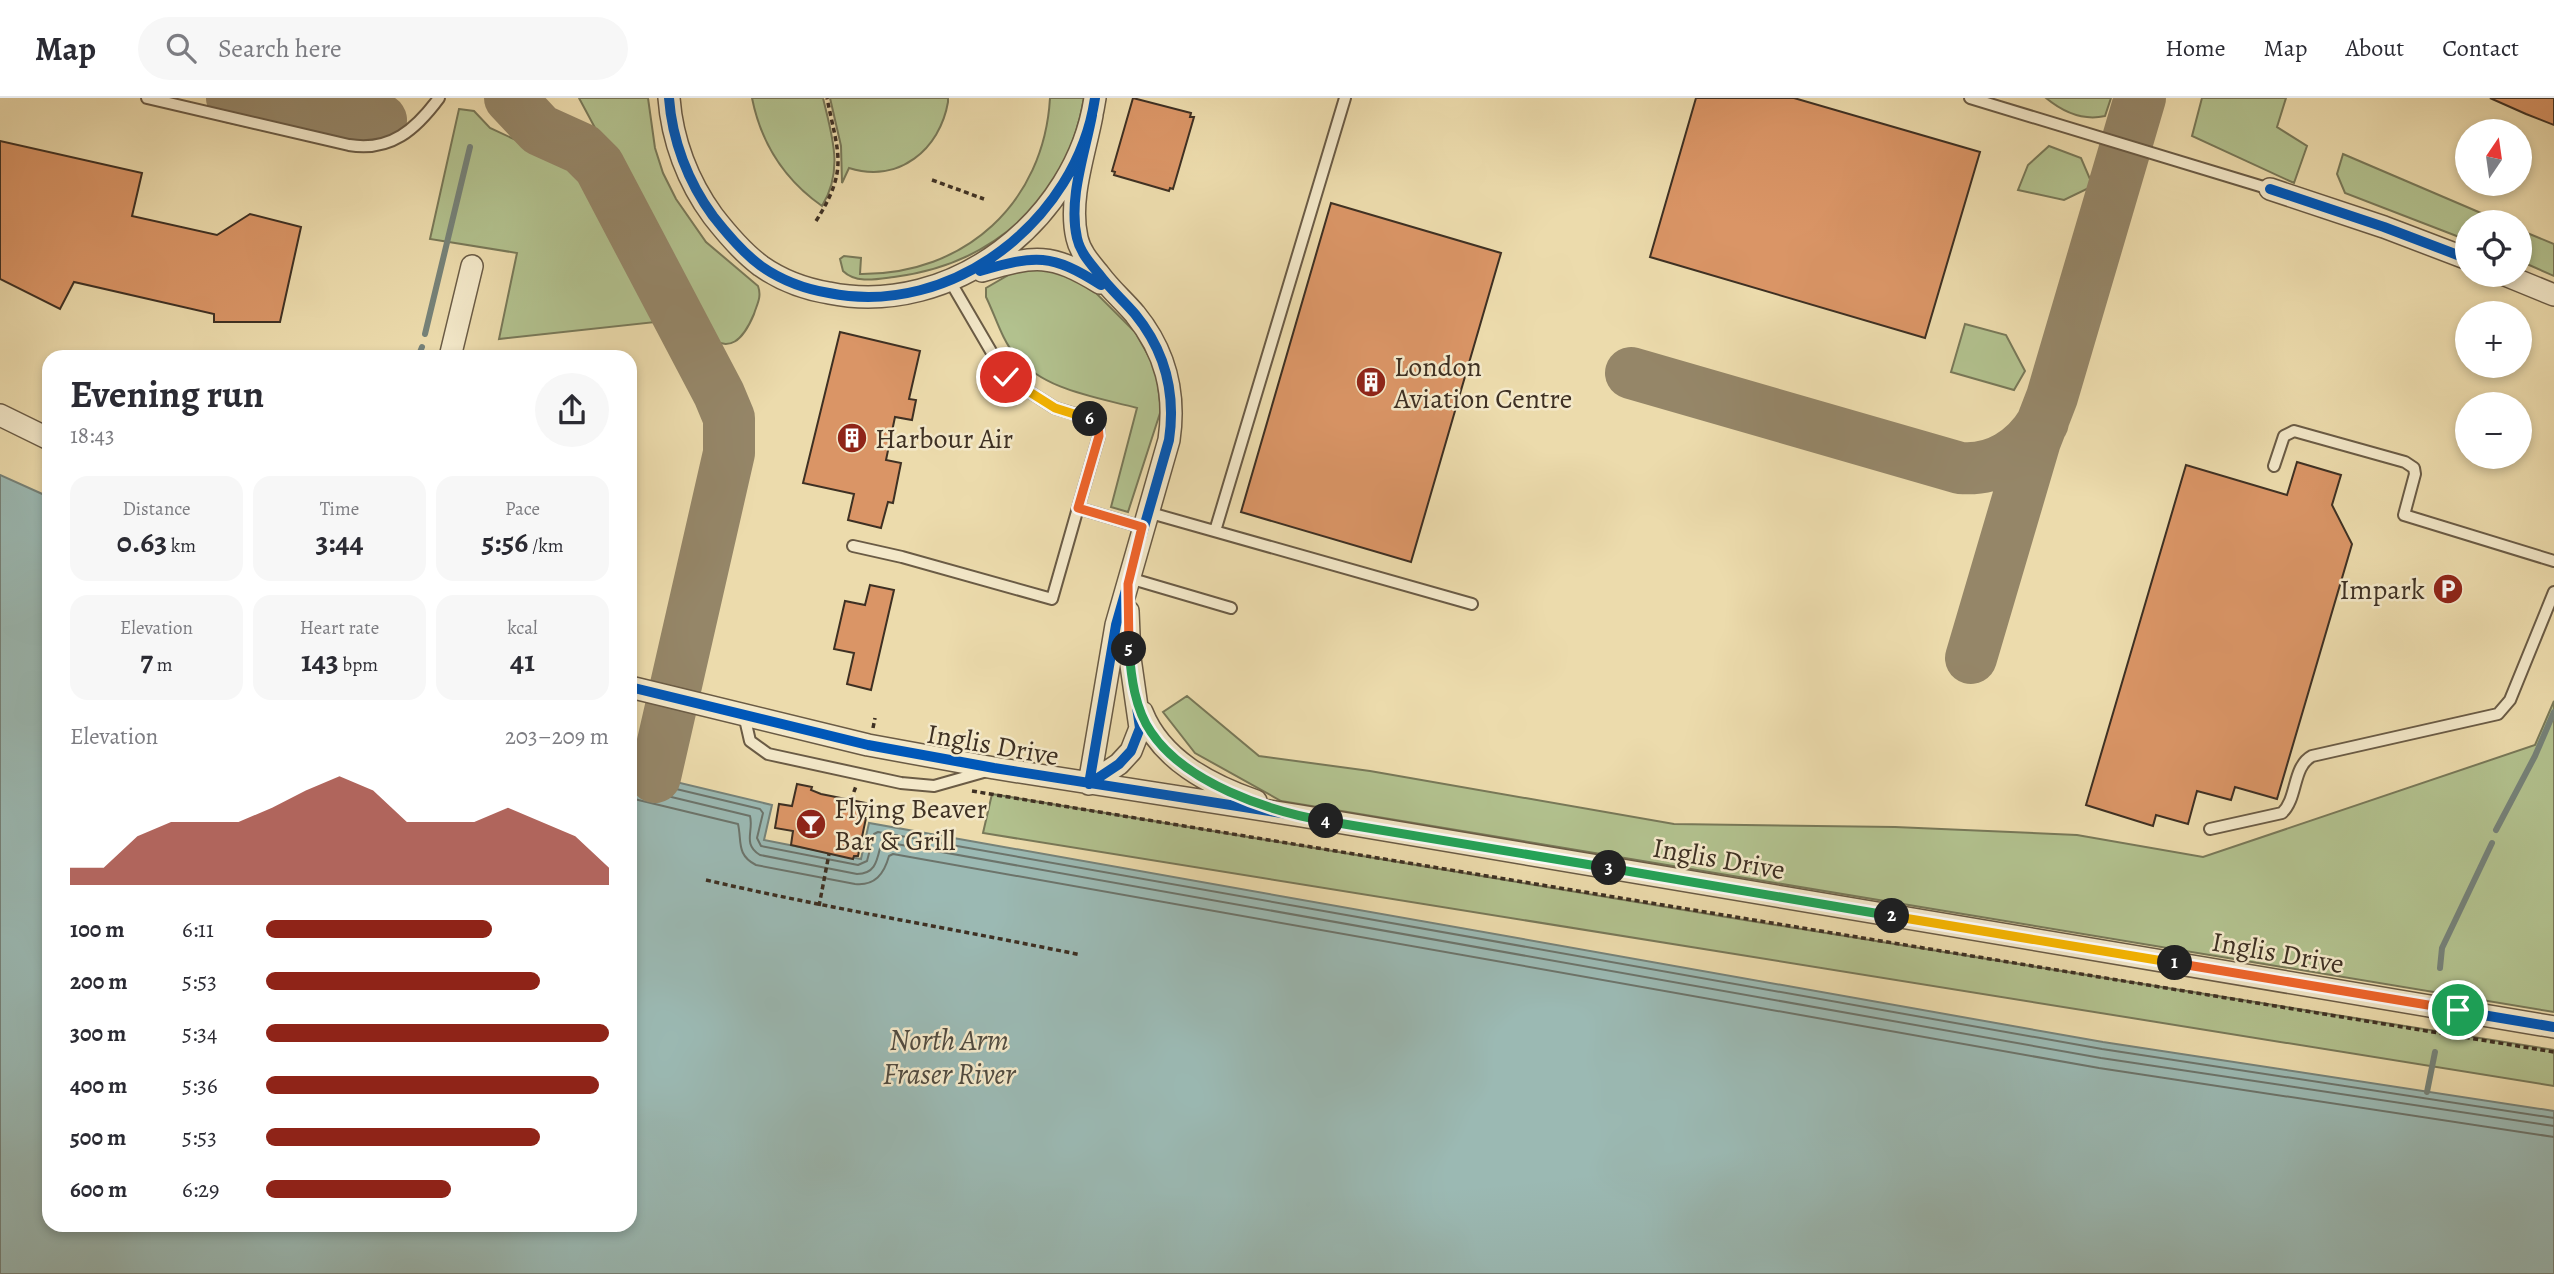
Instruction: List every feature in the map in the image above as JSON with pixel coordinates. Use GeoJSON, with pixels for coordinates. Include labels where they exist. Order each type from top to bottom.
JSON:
{"type":"FeatureCollection","features":[{"type":"Feature","properties":{"kind":"street"},"geometry":{"type":"LineString","coordinates":[[670,98],[677,146],[694,184],[723,228],[761,266],[783,279],[804,287],[862,298],[907,293],[1015,261],[1048,259],[1074,267],[1112,291]]}},
{"type":"Feature","properties":{"kind":"street"},"geometry":{"type":"LineString","coordinates":[[957,278],[1007,247],[1044,210],[1060,188],[1075,158],[1094,107]]}},
{"type":"Feature","properties":{"kind":"street"},"geometry":{"type":"LineString","coordinates":[[1089,784],[1116,625],[1169,440],[1172,418],[1169,380],[1156,345],[1147,329],[1112,291],[1083,253],[1075,227],[1077,195],[1094,107]]}},
{"type":"Feature","properties":{"kind":"street"},"geometry":{"type":"LineString","coordinates":[[2270,189],[2455,254]]}},
{"type":"Feature","properties":{"kind":"street"},"geometry":{"type":"LineString","coordinates":[[452,350],[472,266]]}},
{"type":"Feature","properties":{"kind":"street"},"geometry":{"type":"LineString","coordinates":[[2532,286],[2554,295]]}},
{"type":"Feature","properties":{"kind":"street"},"geometry":{"type":"LineString","coordinates":[[0,415],[42,436]]}},
{"type":"Feature","properties":{"kind":"street"},"geometry":{"type":"LineString","coordinates":[[1089,784],[1119,764],[1131,751],[1140,728],[1130,658],[1129,581]]}},
{"type":"Feature","properties":{"kind":"street","name":"Inglis Drive"},"geometry":{"type":"LineString","coordinates":[[637,689],[868,745],[994,768],[1301,816],[2554,1027]]}},
{"type":"Feature","properties":{"kind":"street"},"geometry":{"type":"LineString","coordinates":[[1138,700],[1150,730],[1169,753],[1185,766],[1222,787],[1301,816]]}},
{"type":"Feature","properties":{"kind":"lane"},"geometry":{"type":"LineString","coordinates":[[147,98],[349,145],[369,147],[389,143],[408,133],[439,98]]}},
{"type":"Feature","properties":{"kind":"lane"},"geometry":{"type":"LineString","coordinates":[[1215,531],[1345,98]]}},
{"type":"Feature","properties":{"kind":"lane"},"geometry":{"type":"LineString","coordinates":[[1970,98],[2270,189]]}},
{"type":"Feature","properties":{"kind":"lane"},"geometry":{"type":"LineString","coordinates":[[853,546],[902,556],[1052,599],[1099,436],[1098,425],[1088,418],[1055,408],[1006,377],[957,278]]}},
{"type":"Feature","properties":{"kind":"lane"},"geometry":{"type":"LineString","coordinates":[[2274,466],[2284,436],[2294,431],[2405,462],[2414,468],[2415,474],[2404,515],[2554,561]]}},
{"type":"Feature","properties":{"kind":"lane"},"geometry":{"type":"LineString","coordinates":[[1078,508],[1215,531],[1472,604]]}},
{"type":"Feature","properties":{"kind":"lane"},"geometry":{"type":"LineString","coordinates":[[1129,581],[1231,608]]}},
{"type":"Feature","properties":{"kind":"lane"},"geometry":{"type":"LineString","coordinates":[[2210,829],[2282,813],[2289,807],[2303,762],[2312,756],[2498,714],[2510,700],[2554,592]]}},
{"type":"Feature","properties":{"kind":"lane"},"geometry":{"type":"LineString","coordinates":[[744,715],[750,741],[768,754],[901,783],[933,786],[994,768]]}},
{"type":"Feature","properties":{"kind":"path"},"geometry":{"type":"LineString","coordinates":[[816,221],[833,195],[837,176],[836,133],[827,98]]}},
{"type":"Feature","properties":{"kind":"path"},"geometry":{"type":"LineString","coordinates":[[932,180],[984,199]]}},
{"type":"Feature","properties":{"kind":"path"},"geometry":{"type":"LineString","coordinates":[[970,790],[2554,1052]]}},
{"type":"Feature","properties":{"kind":"path"},"geometry":{"type":"LineString","coordinates":[[820,906],[830,854]]}},
{"type":"Feature","properties":{"kind":"path"},"geometry":{"type":"LineString","coordinates":[[706,880],[820,906],[973,932],[1081,955]]}},
{"type":"Feature","properties":{"kind":"green space"},"geometry":{"type":"Polygon","coordinates":[[[579,98],[648,98],[655,148],[663,173],[676,199],[706,242],[758,286],[759,297],[754,314],[735,342],[721,344],[705,333],[579,98]]]}},
{"type":"Feature","properties":{"kind":"green space"},"geometry":{"type":"Polygon","coordinates":[[[752,98],[823,98],[832,139],[834,166],[829,193],[822,206],[797,184],[776,159],[762,130],[752,98]]]}},
{"type":"Feature","properties":{"kind":"green space"},"geometry":{"type":"Polygon","coordinates":[[[830,98],[948,98],[948,102],[944,119],[936,134],[914,159],[900,167],[884,171],[867,172],[849,168],[842,183],[841,146],[830,98]]]}},
{"type":"Feature","properties":{"kind":"green space"},"geometry":{"type":"Polygon","coordinates":[[[1050,98],[1084,98],[1075,134],[1061,167],[1043,196],[1020,220],[994,241],[963,258],[930,270],[867,280],[854,278],[843,271],[840,259],[844,256],[861,258],[860,274],[898,271],[933,262],[965,246],[992,226],[1015,200],[1033,170],[1044,136],[1050,98]]]}},
{"type":"Feature","properties":{"kind":"green space"},"geometry":{"type":"Polygon","coordinates":[[[2046,98],[2111,98],[2105,116],[2089,117],[2066,111],[2046,98]]]}},
{"type":"Feature","properties":{"kind":"green space"},"geometry":{"type":"Polygon","coordinates":[[[2202,98],[2286,98],[2277,127],[2307,146],[2294,183],[2192,136],[2202,98]]]}},
{"type":"Feature","properties":{"kind":"green space"},"geometry":{"type":"Polygon","coordinates":[[[459,109],[474,111],[490,128],[516,140],[591,166],[665,321],[499,339],[517,253],[430,239],[459,109]]]}},
{"type":"Feature","properties":{"kind":"green space"},"geometry":{"type":"Polygon","coordinates":[[[2049,146],[2081,158],[2093,186],[2064,200],[2018,190],[2028,165],[2049,146]]]}},
{"type":"Feature","properties":{"kind":"green space"},"geometry":{"type":"Polygon","coordinates":[[[2343,154],[2474,210],[2455,210],[2455,235],[2345,193],[2337,174],[2343,154]]]}},
{"type":"Feature","properties":{"kind":"green space"},"geometry":{"type":"Polygon","coordinates":[[[2532,235],[2554,244],[2554,276],[2532,266],[2532,235]]]}},
{"type":"Feature","properties":{"kind":"green space"},"geometry":{"type":"Polygon","coordinates":[[[1044,267],[1085,282],[1135,332],[1156,369],[1161,410],[1128,512],[1111,507],[1137,408],[1071,390],[1027,367],[1006,342],[986,297],[986,288],[1012,273],[1044,267]]]}},
{"type":"Feature","properties":{"kind":"green space"},"geometry":{"type":"Polygon","coordinates":[[[1965,324],[2006,335],[2025,371],[2014,390],[1951,372],[1965,324]]]}},
{"type":"Feature","properties":{"kind":"green space"},"geometry":{"type":"Polygon","coordinates":[[[1187,696],[1259,756],[1370,771],[1674,824],[1895,827],[2077,835],[2203,857],[2535,745],[2554,701],[2554,1012],[1281,801],[1195,753],[1163,712],[1187,696]]]}},
{"type":"Feature","properties":{"kind":"green space"},"geometry":{"type":"Polygon","coordinates":[[[992,794],[1726,917],[2554,1050],[2554,1086],[983,833],[992,794]]]}},
{"type":"Feature","properties":{"kind":"water","name":"North Arm Fraser River"},"geometry":{"type":"Polygon","coordinates":[[[0,475],[42,494],[42,1232],[637,1232],[637,773],[772,805],[764,840],[861,859],[869,823],[2103,1042],[2554,1111],[2554,1274],[0,1274],[0,475]]]}},
{"type":"Feature","properties":{"kind":"building"},"geometry":{"type":"Polygon","coordinates":[[[1133,98],[1191,113],[1190,117],[1194,117],[1173,189],[1170,188],[1169,191],[1114,175],[1115,172],[1112,171],[1133,98]]]}},
{"type":"Feature","properties":{"kind":"building"},"geometry":{"type":"Polygon","coordinates":[[[1696,98],[1794,98],[1980,152],[1925,338],[1650,257],[1696,98]]]}},
{"type":"Feature","properties":{"kind":"building"},"geometry":{"type":"Polygon","coordinates":[[[2490,98],[2554,98],[2554,125],[2526,114],[2490,98]]]}},
{"type":"Feature","properties":{"kind":"building"},"geometry":{"type":"Polygon","coordinates":[[[0,141],[142,173],[132,216],[217,235],[250,214],[301,227],[280,322],[214,322],[214,314],[74,282],[60,309],[0,279],[0,141]]]}},
{"type":"Feature","properties":{"kind":"building","name":"London Aviation Centre"},"geometry":{"type":"Polygon","coordinates":[[[1331,203],[1501,253],[1411,562],[1241,512],[1331,203]]]}},
{"type":"Feature","properties":{"kind":"building","name":"Harbour Air"},"geometry":{"type":"Polygon","coordinates":[[[840,332],[920,351],[909,399],[916,400],[912,420],[895,417],[886,460],[901,463],[893,503],[888,502],[881,528],[848,520],[854,494],[803,483],[840,332]]]}},
{"type":"Feature","properties":{"kind":"building"},"geometry":{"type":"Polygon","coordinates":[[[2297,462],[2341,475],[2332,505],[2352,544],[2277,799],[2235,787],[2231,800],[2197,791],[2188,824],[2156,815],[2153,826],[2086,805],[2186,465],[2287,495],[2297,462]]]}},
{"type":"Feature","properties":{"kind":"building"},"geometry":{"type":"Polygon","coordinates":[[[870,585],[894,590],[871,690],[847,684],[854,653],[834,649],[845,601],[865,605],[870,585]]]}},
{"type":"Feature","properties":{"kind":"building"},"geometry":{"type":"Polygon","coordinates":[[[797,784],[812,787],[811,790],[821,794],[866,803],[863,818],[866,818],[858,856],[853,859],[791,845],[793,831],[775,828],[779,804],[792,806],[797,784]]]}},
{"type":"Feature","properties":{"kind":"waterway"},"geometry":{"type":"LineString","coordinates":[[425,334],[470,147]]}},
{"type":"Feature","properties":{"kind":"waterway"},"geometry":{"type":"LineString","coordinates":[[2496,830],[2535,756],[2554,712]]}},
{"type":"Feature","properties":{"kind":"waterway"},"geometry":{"type":"LineString","coordinates":[[2440,968],[2442,948],[2492,843]]}},
{"type":"Feature","properties":{"kind":"waterway"},"geometry":{"type":"LineString","coordinates":[[2427,1092],[2435,1052]]}},
{"type":"Feature","properties":{"kind":"taxiway"},"geometry":{"type":"LineString","coordinates":[[232,98],[343,123],[359,124],[381,120]]}},
{"type":"Feature","properties":{"kind":"taxiway"},"geometry":{"type":"LineString","coordinates":[[510,98],[540,130],[582,149],[599,166],[719,394],[729,418],[729,453],[655,777]]}},
{"type":"Feature","properties":{"kind":"taxiway"},"geometry":{"type":"LineString","coordinates":[[1971,658],[2035,441],[2052,397],[2140,98]]}},
{"type":"Feature","properties":{"kind":"taxiway"},"geometry":{"type":"LineString","coordinates":[[1631,373],[1960,468],[1985,466],[2008,457],[2018,451],[2043,422]]}},
{"type":"Feature","properties":{"kind":"cycle path"},"geometry":{"type":"LineString","coordinates":[[669,98],[678,145],[689,175],[713,216],[741,249],[754,261],[785,280],[829,293],[875,297],[920,290],[962,274],[1001,251],[1035,220],[1063,183],[1083,142],[1095,98]]}},
{"type":"Feature","properties":{"kind":"cycle path"},"geometry":{"type":"LineString","coordinates":[[1089,784],[1116,625],[1169,440],[1171,423],[1166,374],[1154,343],[1135,314],[1089,261],[1077,238],[1076,192],[1092,115]]}},
{"type":"Feature","properties":{"kind":"cycle path"},"geometry":{"type":"LineString","coordinates":[[2270,189],[2455,254]]}},
{"type":"Feature","properties":{"kind":"cycle path"},"geometry":{"type":"LineString","coordinates":[[980,271],[1015,262],[1043,260],[1069,267],[1101,285]]}},
{"type":"Feature","properties":{"kind":"cycle path"},"geometry":{"type":"LineString","coordinates":[[1089,784],[1119,764],[1131,751],[1140,728],[1130,658],[1128,602]]}},
{"type":"Feature","properties":{"kind":"cycle path"},"geometry":{"type":"LineString","coordinates":[[637,689],[868,745],[994,768],[1301,816],[2554,1027]]}},
{"type":"Feature","properties":{"kind":"cycle path"},"geometry":{"type":"LineString","coordinates":[[1142,714],[1162,746],[1190,770],[1223,788],[1258,802]]}},
{"type":"Feature","properties":{"kind":"place","name":"London Aviation Centre"},"geometry":{"type":"Point","coordinates":[1371,382]}},
{"type":"Feature","properties":{"kind":"place","name":"Harbour Air"},"geometry":{"type":"Point","coordinates":[852,438]}},
{"type":"Feature","properties":{"kind":"place","name":"Impark"},"geometry":{"type":"Point","coordinates":[2448,589]}},
{"type":"Feature","properties":{"kind":"place","name":"Flying Beaver Bar & Grill"},"geometry":{"type":"Point","coordinates":[811,824]}},
{"type":"Feature","properties":{"kind":"route"},"geometry":{"type":"LineString","coordinates":[[1006,377],[1055,408],[1088,418],[1098,425],[1099,436],[1078,508],[1142,527],[1128,584],[1128,640],[1132,679],[1142,715],[1158,741],[1185,766],[1203,778],[1242,796],[1301,816],[2458,1010]]}}]}
